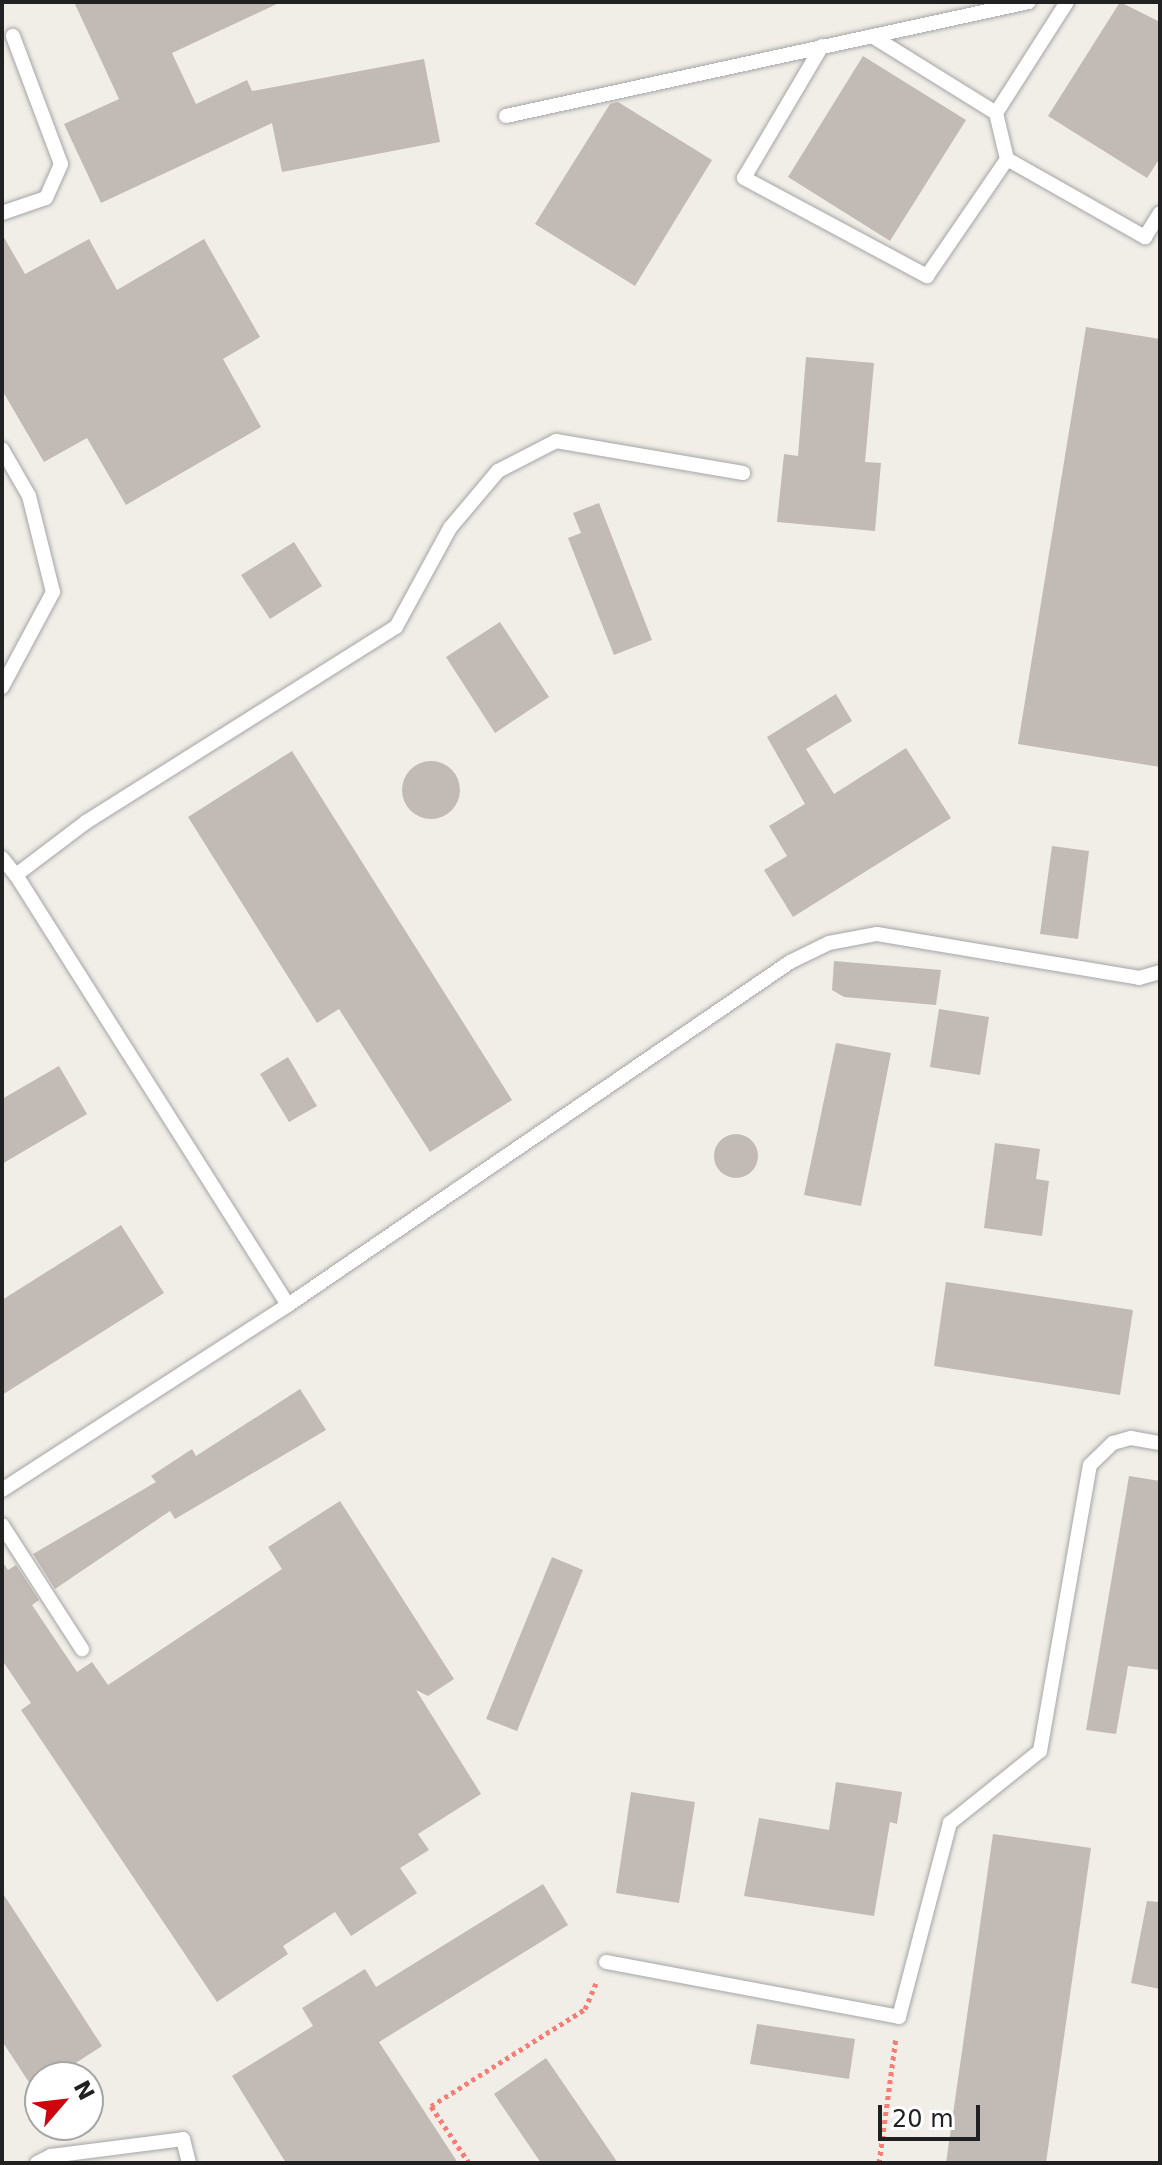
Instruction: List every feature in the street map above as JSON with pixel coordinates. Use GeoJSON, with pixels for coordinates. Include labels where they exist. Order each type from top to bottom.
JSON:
{"type":"FeatureCollection","features":[{"type":"Feature","properties":{"kind":"lane"},"geometry":{"type":"LineString","coordinates":[[506,116],[1029,2]]}},
{"type":"Feature","properties":{"kind":"lane"},"geometry":{"type":"LineString","coordinates":[[996,113],[1067,2]]}},
{"type":"Feature","properties":{"kind":"lane"},"geometry":{"type":"LineString","coordinates":[[2,213],[46,198],[61,164],[13,36]]}},
{"type":"Feature","properties":{"kind":"lane"},"geometry":{"type":"LineString","coordinates":[[872,36],[996,113],[1007,159],[1145,237],[1160,213]]}},
{"type":"Feature","properties":{"kind":"lane"},"geometry":{"type":"LineString","coordinates":[[822,46],[744,178],[927,276],[1007,159]]}},
{"type":"Feature","properties":{"kind":"lane"},"geometry":{"type":"LineString","coordinates":[[16,875],[86,822],[396,627],[450,528],[498,471],[556,441],[743,473]]}},
{"type":"Feature","properties":{"kind":"lane"},"geometry":{"type":"LineString","coordinates":[[2,449],[29,496],[53,592],[2,687]]}},
{"type":"Feature","properties":{"kind":"lane"},"geometry":{"type":"LineString","coordinates":[[2,858],[16,875],[288,1305]]}},
{"type":"Feature","properties":{"kind":"lane"},"geometry":{"type":"LineString","coordinates":[[2,1490],[288,1305],[790,962],[829,943],[877,934],[1139,978],[1160,972]]}},
{"type":"Feature","properties":{"kind":"lane"},"geometry":{"type":"LineString","coordinates":[[606,1962],[899,2017],[950,1823],[1040,1751],[1090,1465],[1113,1443],[1131,1438],[1160,1443]]}},
{"type":"Feature","properties":{"kind":"lane"},"geometry":{"type":"LineString","coordinates":[[2,1525],[82,1649]]}},
{"type":"Feature","properties":{"kind":"lane"},"geometry":{"type":"LineString","coordinates":[[37,2163],[51,2156],[183,2139],[189,2163]]}},
{"type":"Feature","properties":{"kind":"path"},"geometry":{"type":"LineString","coordinates":[[469,2163],[431,2106],[585,2009],[606,1962]]}},
{"type":"Feature","properties":{"kind":"path"},"geometry":{"type":"LineString","coordinates":[[879,2163],[899,2017]]}},
{"type":"Feature","properties":{"kind":"building"},"geometry":{"type":"Polygon","coordinates":[[[74,2],[281,2],[172,53],[196,104],[247,80],[252,91],[424,59],[440,142],[282,172],[272,123],[101,203],[64,124],[119,99],[74,2]]]}},
{"type":"Feature","properties":{"kind":"building"},"geometry":{"type":"Polygon","coordinates":[[[1120,2],[1160,22],[1160,158],[1147,178],[1048,116],[1120,2]]]}},
{"type":"Feature","properties":{"kind":"building"},"geometry":{"type":"Polygon","coordinates":[[[863,56],[966,120],[890,241],[788,177],[863,56]]]}},
{"type":"Feature","properties":{"kind":"building"},"geometry":{"type":"Polygon","coordinates":[[[618,102],[712,160],[635,286],[535,224],[610,104],[618,102]]]}},
{"type":"Feature","properties":{"kind":"building"},"geometry":{"type":"Polygon","coordinates":[[[2,234],[25,274],[89,239],[117,290],[204,239],[260,337],[223,359],[261,427],[126,505],[87,438],[44,462],[2,390],[2,234]]]}},
{"type":"Feature","properties":{"kind":"building"},"geometry":{"type":"Polygon","coordinates":[[[1086,327],[1160,339],[1160,767],[1018,744],[1086,327]]]}},
{"type":"Feature","properties":{"kind":"building"},"geometry":{"type":"Polygon","coordinates":[[[806,357],[874,363],[865,462],[881,463],[875,531],[777,522],[784,454],[798,456],[806,357]]]}},
{"type":"Feature","properties":{"kind":"building"},"geometry":{"type":"Polygon","coordinates":[[[599,503],[652,640],[614,655],[568,538],[581,533],[573,513],[599,503]]]}},
{"type":"Feature","properties":{"kind":"building"},"geometry":{"type":"Polygon","coordinates":[[[294,542],[322,586],[270,619],[241,575],[294,542]]]}},
{"type":"Feature","properties":{"kind":"building"},"geometry":{"type":"Polygon","coordinates":[[[500,622],[549,697],[495,733],[446,657],[500,622]]]}},
{"type":"Feature","properties":{"kind":"building"},"geometry":{"type":"Polygon","coordinates":[[[836,694],[852,721],[806,749],[834,794],[906,748],[951,818],[793,917],[764,870],[787,856],[769,826],[805,804],[767,737],[836,694]]]}},
{"type":"Feature","properties":{"kind":"building"},"geometry":{"type":"Polygon","coordinates":[[[292,751],[512,1100],[430,1152],[339,1009],[317,1023],[188,817],[292,751]]]}},
{"type":"Feature","properties":{"kind":"building"},"geometry":{"type":"Polygon","coordinates":[[[431,761],[442,763],[451,770],[458,779],[458,801],[451,810],[442,817],[431,819],[420,817],[411,810],[404,801],[402,790],[404,779],[411,770],[420,763],[431,761]]]}},
{"type":"Feature","properties":{"kind":"building"},"geometry":{"type":"Polygon","coordinates":[[[1052,846],[1089,851],[1078,939],[1040,934],[1052,846]]]}},
{"type":"Feature","properties":{"kind":"building"},"geometry":{"type":"Polygon","coordinates":[[[834,961],[941,970],[936,1005],[844,997],[832,990],[834,961]]]}},
{"type":"Feature","properties":{"kind":"building"},"geometry":{"type":"Polygon","coordinates":[[[939,1009],[989,1017],[980,1075],[930,1067],[939,1009]]]}},
{"type":"Feature","properties":{"kind":"building"},"geometry":{"type":"Polygon","coordinates":[[[836,1043],[891,1053],[861,1206],[804,1195],[836,1043]]]}},
{"type":"Feature","properties":{"kind":"building"},"geometry":{"type":"Polygon","coordinates":[[[288,1057],[317,1106],[289,1122],[260,1074],[288,1057]]]}},
{"type":"Feature","properties":{"kind":"building"},"geometry":{"type":"Polygon","coordinates":[[[59,1066],[87,1114],[2,1164],[2,1099],[59,1066]]]}},
{"type":"Feature","properties":{"kind":"building"},"geometry":{"type":"Polygon","coordinates":[[[736,1134],[752,1140],[758,1156],[752,1172],[736,1178],[720,1172],[714,1156],[720,1140],[736,1134]]]}},
{"type":"Feature","properties":{"kind":"building"},"geometry":{"type":"Polygon","coordinates":[[[995,1143],[1040,1149],[1036,1179],[1049,1181],[1042,1236],[984,1228],[995,1143]]]}},
{"type":"Feature","properties":{"kind":"building"},"geometry":{"type":"Polygon","coordinates":[[[121,1225],[164,1293],[2,1395],[2,1300],[121,1225]]]}},
{"type":"Feature","properties":{"kind":"building"},"geometry":{"type":"Polygon","coordinates":[[[946,1282],[1133,1310],[1120,1395],[934,1366],[946,1282]]]}},
{"type":"Feature","properties":{"kind":"building"},"geometry":{"type":"Polygon","coordinates":[[[300,1389],[326,1430],[175,1519],[170,1511],[55,1589],[33,1554],[156,1482],[151,1476],[192,1449],[196,1456],[300,1389]]]}},
{"type":"Feature","properties":{"kind":"building"},"geometry":{"type":"Polygon","coordinates":[[[1129,1476],[1160,1481],[1160,1670],[1128,1666],[1116,1734],[1086,1730],[1129,1476]]]}},
{"type":"Feature","properties":{"kind":"building"},"geometry":{"type":"Polygon","coordinates":[[[340,1501],[454,1679],[428,1696],[416,1690],[481,1794],[418,1834],[429,1850],[400,1868],[417,1893],[351,1936],[335,1912],[283,1946],[288,1954],[217,2002],[21,1710],[31,1703],[2,1660],[2,1561],[8,1570],[16,1565],[39,1600],[32,1605],[77,1672],[92,1662],[108,1685],[282,1569],[268,1547],[340,1501]]]}},
{"type":"Feature","properties":{"kind":"building"},"geometry":{"type":"Polygon","coordinates":[[[552,1557],[583,1570],[517,1731],[486,1719],[552,1557]]]}},
{"type":"Feature","properties":{"kind":"building"},"geometry":{"type":"Polygon","coordinates":[[[836,1782],[902,1792],[897,1824],[890,1822],[874,1916],[744,1896],[759,1818],[829,1830],[836,1782]]]}},
{"type":"Feature","properties":{"kind":"building"},"geometry":{"type":"Polygon","coordinates":[[[631,1792],[695,1802],[679,1903],[616,1893],[631,1792]]]}},
{"type":"Feature","properties":{"kind":"building"},"geometry":{"type":"Polygon","coordinates":[[[993,1834],[1091,1848],[1046,2163],[946,2163],[993,1834]]]}},
{"type":"Feature","properties":{"kind":"building"},"geometry":{"type":"Polygon","coordinates":[[[543,1884],[568,1925],[379,2042],[458,2163],[286,2163],[232,2076],[313,2026],[302,2008],[365,1969],[376,1987],[543,1884]]]}},
{"type":"Feature","properties":{"kind":"building"},"geometry":{"type":"Polygon","coordinates":[[[2,1892],[102,2046],[79,2061],[24,2061],[24,2075],[2,2041],[2,1892]]]}},
{"type":"Feature","properties":{"kind":"building"},"geometry":{"type":"Polygon","coordinates":[[[1147,1901],[1160,1902],[1160,1989],[1131,1983],[1147,1901]]]}},
{"type":"Feature","properties":{"kind":"building"},"geometry":{"type":"Polygon","coordinates":[[[757,2024],[855,2039],[849,2079],[750,2064],[757,2024]]]}},
{"type":"Feature","properties":{"kind":"building"},"geometry":{"type":"Polygon","coordinates":[[[546,2058],[618,2163],[541,2163],[494,2094],[546,2058]]]}}]}
